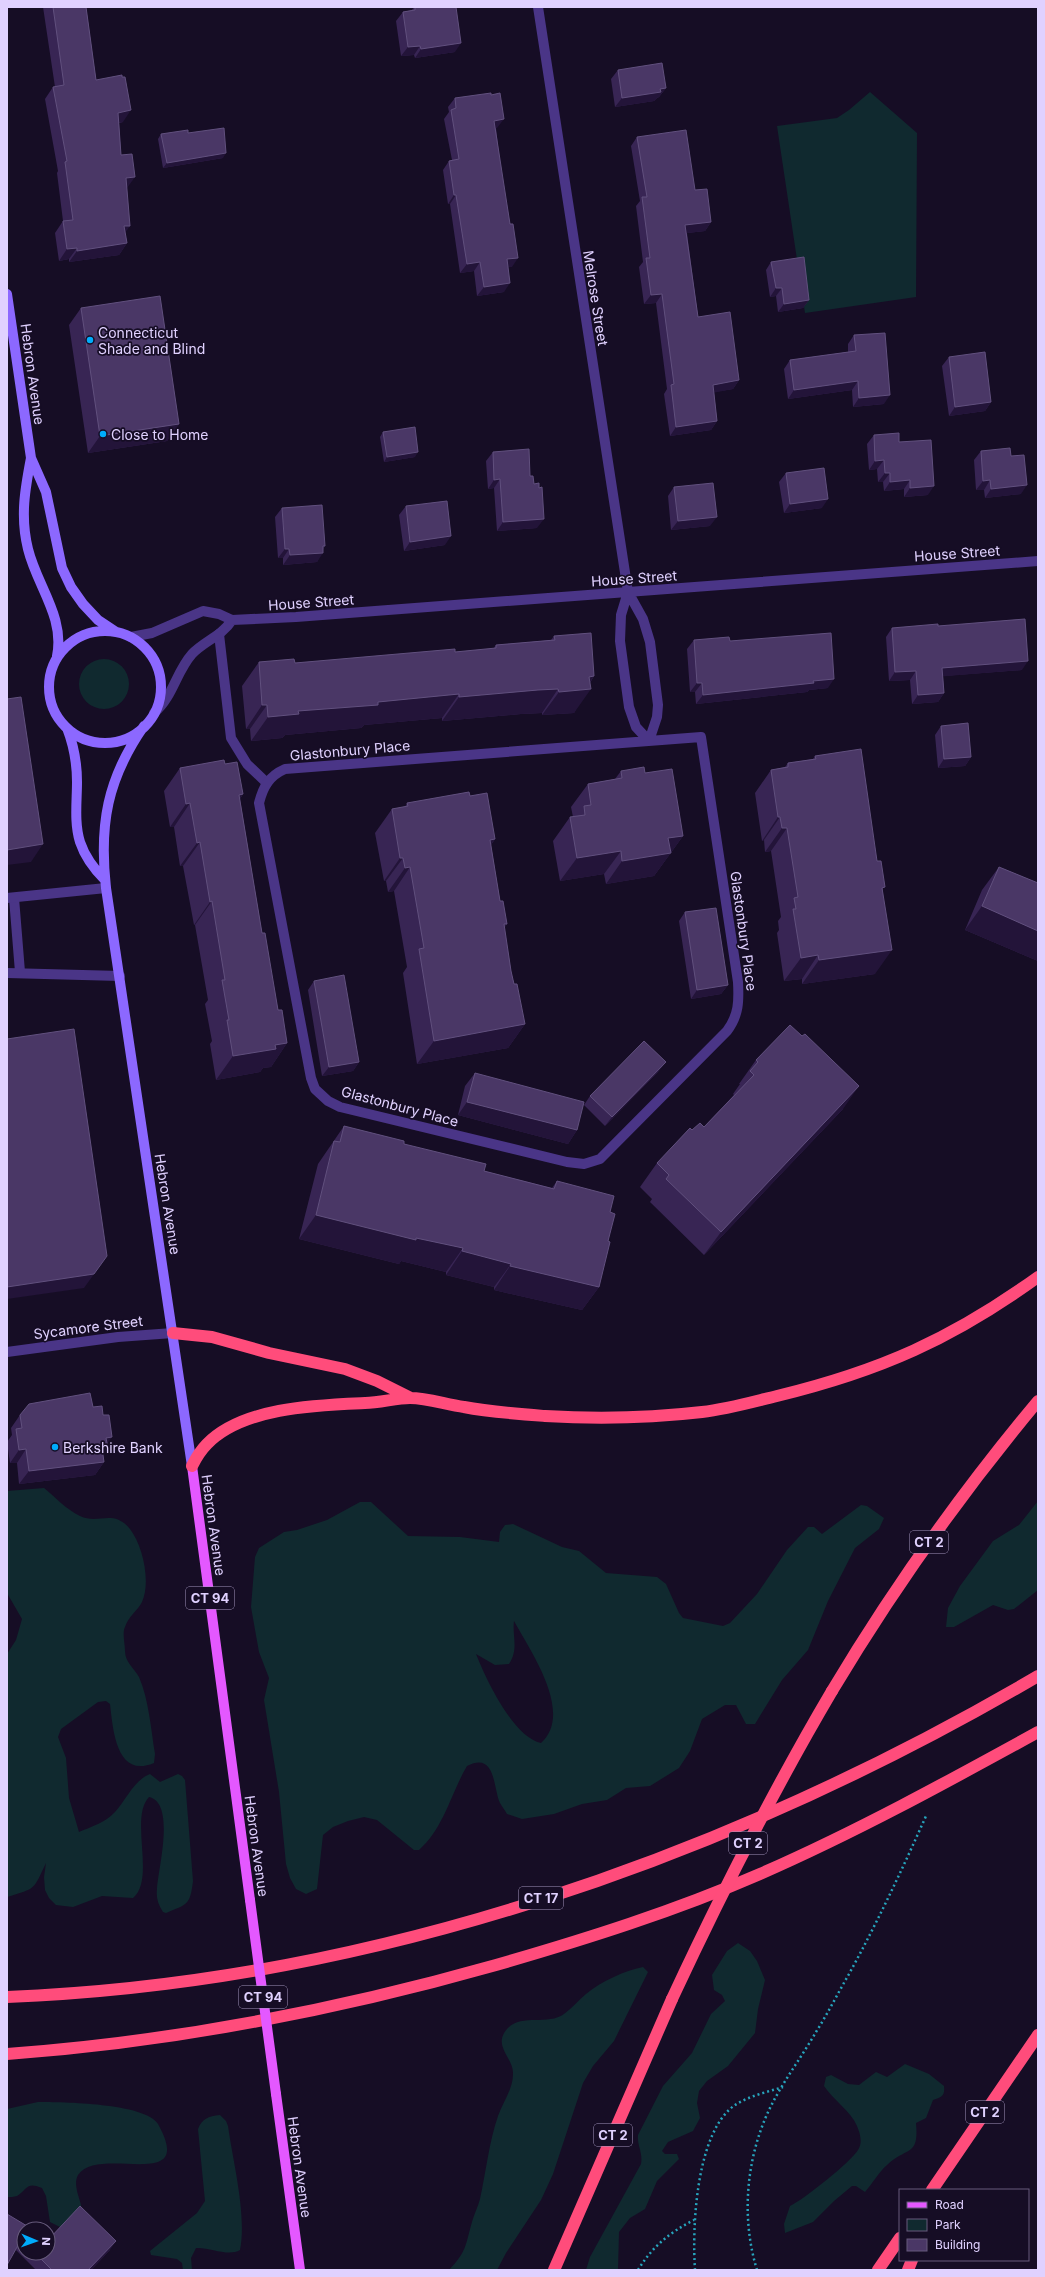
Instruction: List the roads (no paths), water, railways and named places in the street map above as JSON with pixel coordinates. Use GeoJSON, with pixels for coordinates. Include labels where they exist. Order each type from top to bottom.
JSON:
{"type":"FeatureCollection","features":[{"type":"Feature","properties":{"kind":"highway"},"geometry":{"type":"LineString","coordinates":[[192,1466],[200,1452],[211,1440],[226,1430],[252,1419],[309,1406],[411,1398],[493,1411],[575,1417],[674,1415],[726,1408],[831,1382],[906,1356],[947,1336],[986,1314],[1038,1277]]}},
{"type":"Feature","properties":{"kind":"highway"},"geometry":{"type":"LineString","coordinates":[[173,1333],[212,1337],[269,1353],[345,1369],[377,1381],[411,1398]]}},
{"type":"Feature","properties":{"kind":"highway","name":"CT 2"},"geometry":{"type":"LineString","coordinates":[[554,2270],[672,1999],[734,1869],[782,1778],[832,1691],[912,1566],[964,1494],[1038,1401]]}},
{"type":"Feature","properties":{"kind":"highway","name":"CT 17"},"geometry":{"type":"LineString","coordinates":[[7,1997],[112,1990],[199,1980],[258,1970],[375,1946],[519,1906],[663,1856],[824,1789],[904,1750],[983,1708],[1038,1676]]}},
{"type":"Feature","properties":{"kind":"highway"},"geometry":{"type":"LineString","coordinates":[[7,2054],[130,2041],[284,2016],[374,1997],[506,1962],[597,1935],[678,1907],[752,1877],[838,1839],[939,1787],[1038,1732]]}},
{"type":"Feature","properties":{"kind":"highway","name":"CT 2"},"geometry":{"type":"LineString","coordinates":[[934,2189],[1038,2035]]}},
{"type":"Feature","properties":{"kind":"highway"},"geometry":{"type":"LineString","coordinates":[[878,2270],[899,2239]]}},
{"type":"Feature","properties":{"kind":"main road","name":"Hebron Avenue"},"geometry":{"type":"LineString","coordinates":[[7,294],[31,458],[46,492],[58,554],[71,587],[83,604],[98,620],[116,632]]}},
{"type":"Feature","properties":{"kind":"main road","name":"Hebron Avenue"},"geometry":{"type":"LineString","coordinates":[[31,458],[23,497],[24,528],[33,568],[56,620],[59,633],[56,660]]}},
{"type":"Feature","properties":{"kind":"main road"},"geometry":{"type":"LineString","coordinates":[[100,631],[116,632],[131,638],[149,653],[160,674],[160,698],[154,713],[144,726],[125,739],[101,742],[79,736],[66,726],[56,714],[50,699],[49,683],[56,660],[65,648],[81,636],[100,631]]}},
{"type":"Feature","properties":{"kind":"main road"},"geometry":{"type":"LineString","coordinates":[[66,726],[76,760],[77,829],[80,842],[94,868],[106,884]]}},
{"type":"Feature","properties":{"kind":"main road","name":"Hebron Avenue"},"geometry":{"type":"LineString","coordinates":[[144,726],[123,760],[108,800],[103,839],[106,884],[192,1466],[300,2270]]}},
{"type":"Feature","properties":{"kind":"street","name":"Melrose Street"},"geometry":{"type":"LineString","coordinates":[[538,7],[628,592]]}},
{"type":"Feature","properties":{"kind":"street","name":"House Street"},"geometry":{"type":"LineString","coordinates":[[131,638],[152,633],[199,612],[215,613],[232,620],[334,615],[1038,561]]}},
{"type":"Feature","properties":{"kind":"street"},"geometry":{"type":"LineString","coordinates":[[628,592],[643,620],[650,642],[658,705],[657,717],[649,741],[636,727],[629,707],[620,641],[621,615],[628,592]]}},
{"type":"Feature","properties":{"kind":"street"},"geometry":{"type":"LineString","coordinates":[[154,713],[173,689],[191,656],[219,634],[232,620]]}},
{"type":"Feature","properties":{"kind":"street"},"geometry":{"type":"LineString","coordinates":[[219,634],[231,738],[247,764],[267,783]]}},
{"type":"Feature","properties":{"kind":"street","name":"Glastonbury Place"},"geometry":{"type":"LineString","coordinates":[[701,737],[739,1000],[736,1019],[727,1031],[600,1159],[584,1164],[567,1162],[340,1107],[328,1101],[315,1089],[311,1078],[259,803],[263,787],[267,783],[275,773],[285,769],[701,737]]}},
{"type":"Feature","properties":{"kind":"street"},"geometry":{"type":"LineString","coordinates":[[20,972],[11,898],[106,884]]}},
{"type":"Feature","properties":{"kind":"street"},"geometry":{"type":"LineString","coordinates":[[7,973],[20,972],[120,976]]}},
{"type":"Feature","properties":{"kind":"street","name":"Sycamore Street"},"geometry":{"type":"LineString","coordinates":[[7,1352],[118,1337],[173,1333]]}},
{"type":"Feature","properties":{"kind":"place","name":"Connecticut Shade and Blind"},"geometry":{"type":"Point","coordinates":[90,340]}},
{"type":"Feature","properties":{"kind":"place","name":"Close to Home"},"geometry":{"type":"Point","coordinates":[103,434]}},
{"type":"Feature","properties":{"kind":"place","name":"Berkshire Bank"},"geometry":{"type":"Point","coordinates":[55,1447]}}]}
